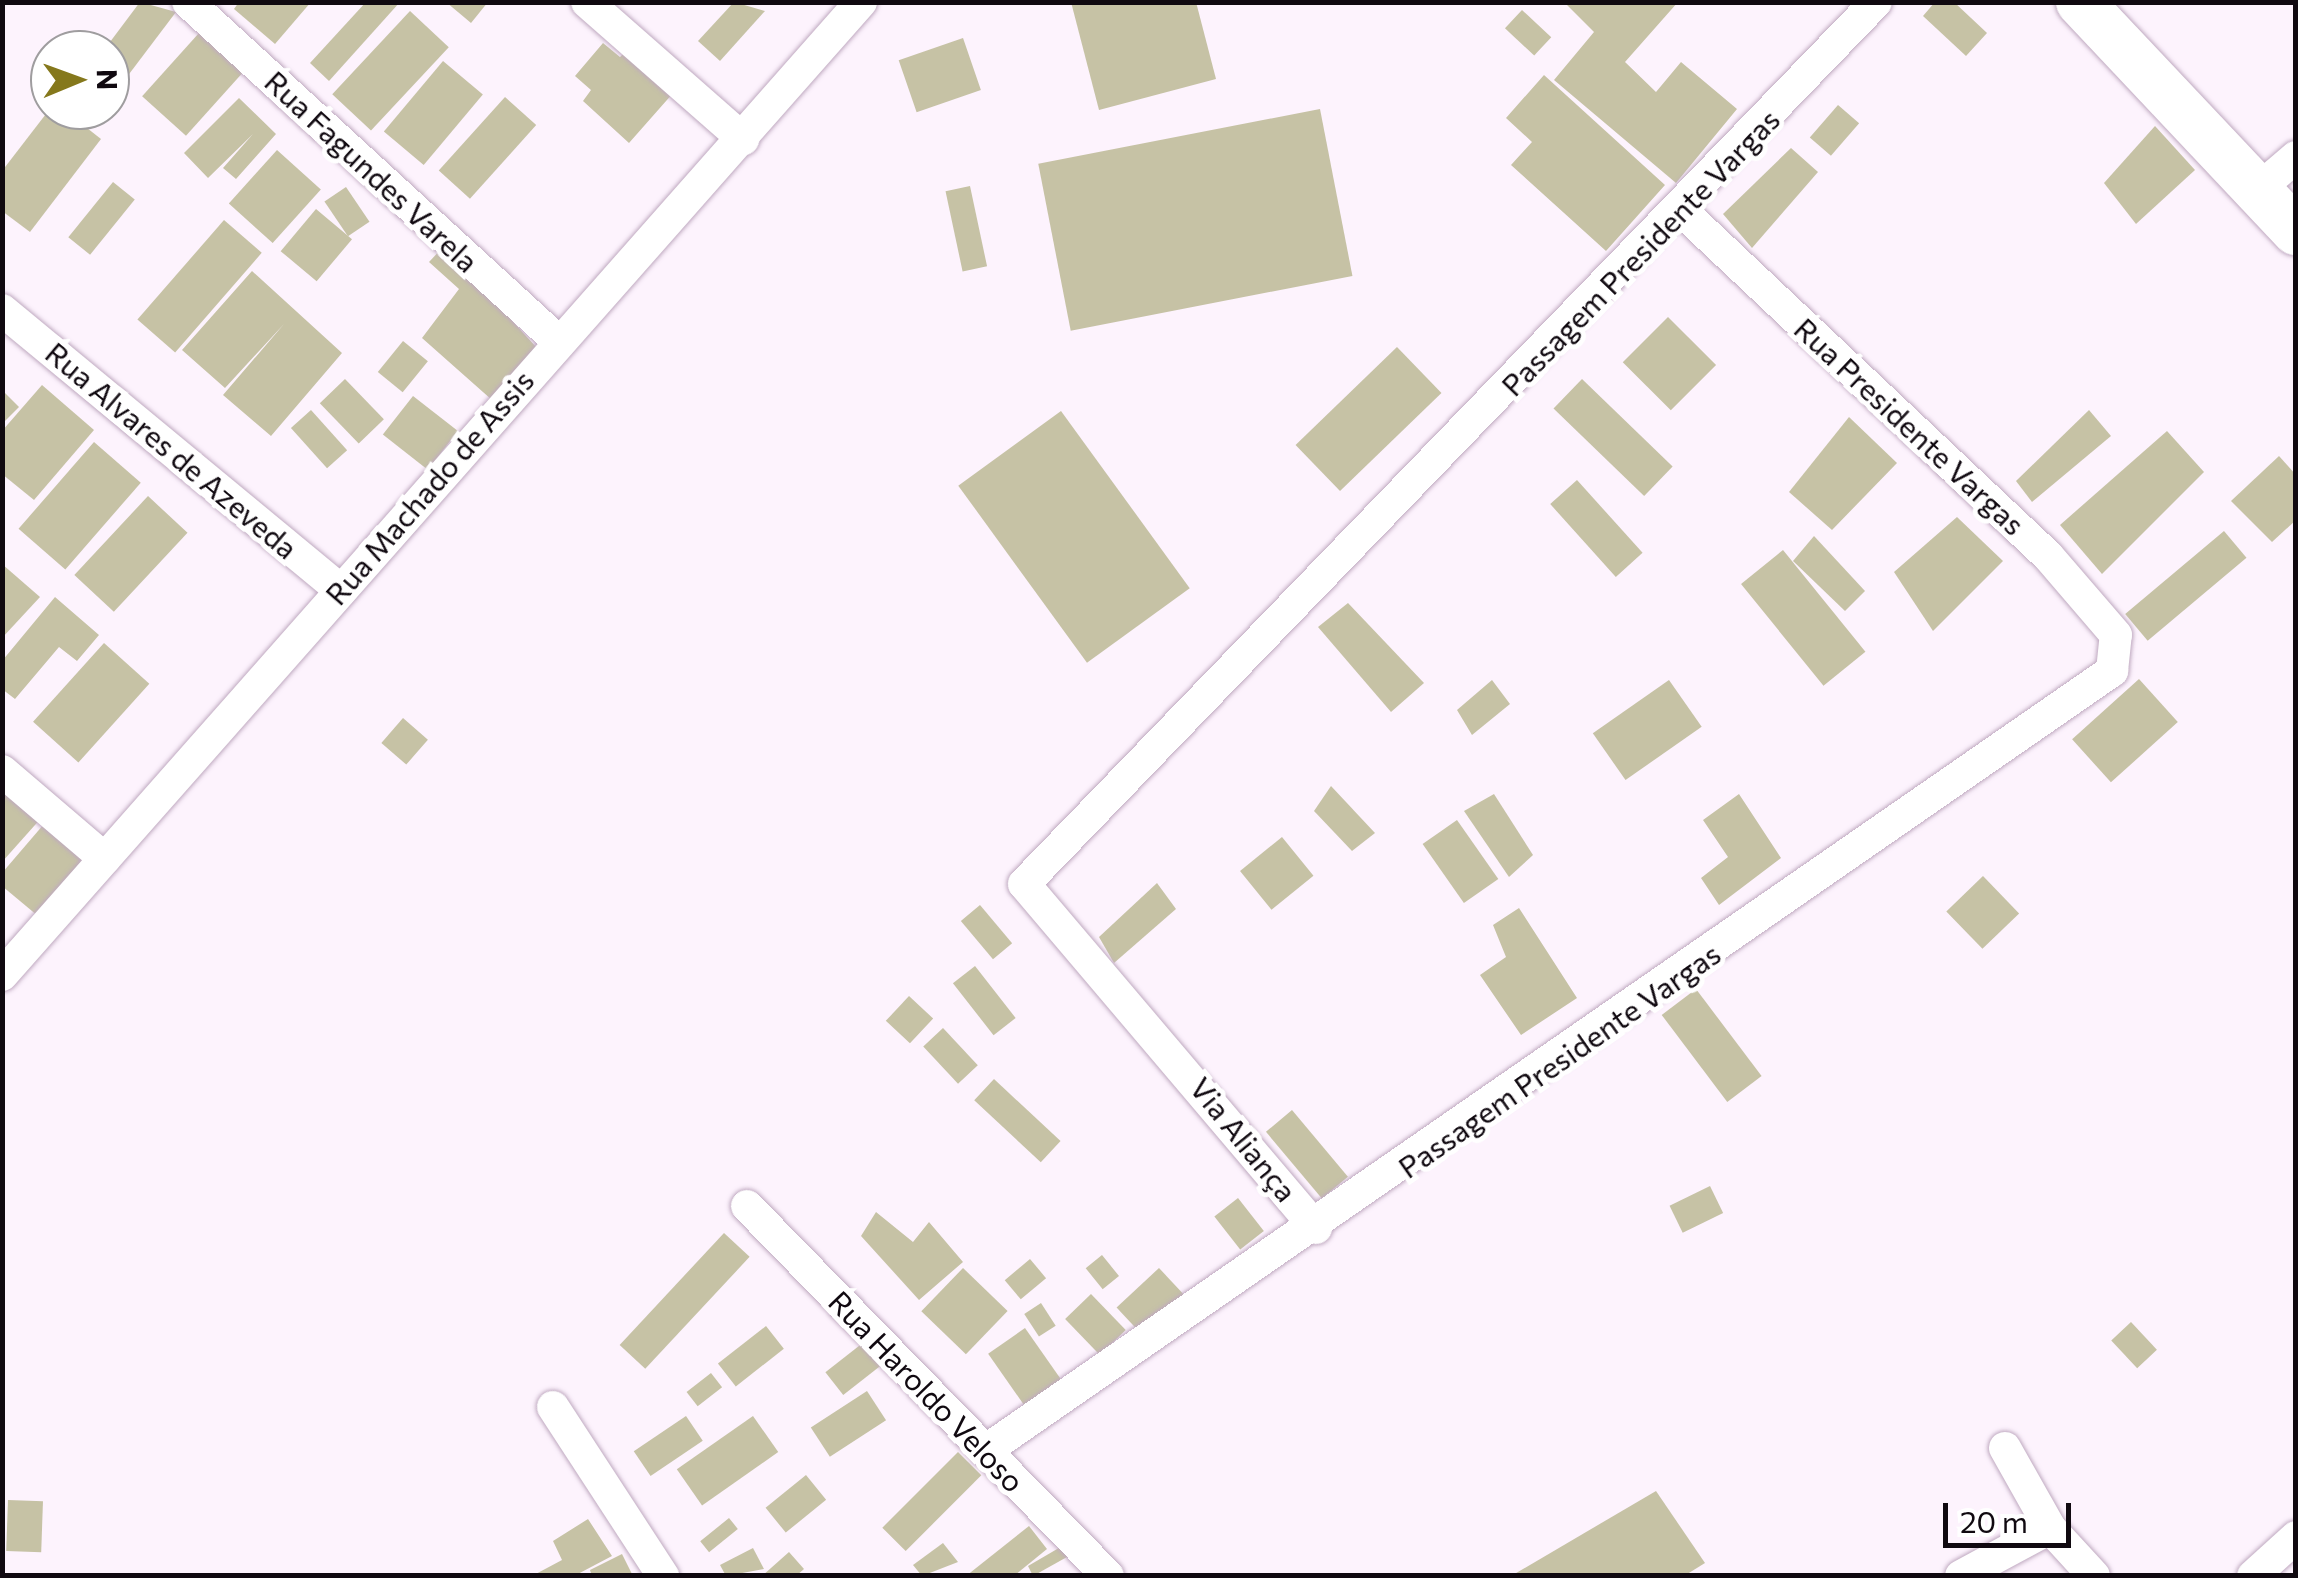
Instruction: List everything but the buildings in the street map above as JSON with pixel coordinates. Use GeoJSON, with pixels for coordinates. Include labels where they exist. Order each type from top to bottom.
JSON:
{"type":"FeatureCollection","features":[{"type":"Feature","properties":{"kind":"main road"},"geometry":{"type":"LineString","coordinates":[[2080,2],[2296,232]]}},
{"type":"Feature","properties":{"kind":"street","name":"Rua Fagundes Varela"},"geometry":{"type":"LineString","coordinates":[[188,2],[556,340]]}},
{"type":"Feature","properties":{"kind":"street"},"geometry":{"type":"LineString","coordinates":[[587,2],[743,139]]}},
{"type":"Feature","properties":{"kind":"street","name":"Rua Machado de Assis"},"geometry":{"type":"LineString","coordinates":[[2,974],[556,340],[743,139],[860,2]]}},
{"type":"Feature","properties":{"kind":"street","name":"Passagem Presidente Vargas"},"geometry":{"type":"LineString","coordinates":[[1024,884],[1682,212],[1876,2]]}},
{"type":"Feature","properties":{"kind":"street"},"geometry":{"type":"LineString","coordinates":[[2255,192],[2296,157]]}},
{"type":"Feature","properties":{"kind":"street","name":"Rua Presidente Vargas"},"geometry":{"type":"LineString","coordinates":[[1682,212],[2048,556],[2116,635],[2119,654]]}},
{"type":"Feature","properties":{"kind":"street","name":"Rua Alvares de Azeveda"},"geometry":{"type":"LineString","coordinates":[[2,310],[340,590]]}},
{"type":"Feature","properties":{"kind":"street","name":"Passagem Presidente Vargas"},"geometry":{"type":"LineString","coordinates":[[985,1452],[1316,1228],[2094,688],[2119,654]]}},
{"type":"Feature","properties":{"kind":"street"},"geometry":{"type":"LineString","coordinates":[[2,771],[105,859]]}},
{"type":"Feature","properties":{"kind":"street","name":"Via Aliança"},"geometry":{"type":"LineString","coordinates":[[1024,884],[1173,1050],[1316,1228]]}},
{"type":"Feature","properties":{"kind":"street","name":"Rua Haroldo Veloso"},"geometry":{"type":"LineString","coordinates":[[747,1206],[1108,1576]]}},
{"type":"Feature","properties":{"kind":"street"},"geometry":{"type":"LineString","coordinates":[[553,1406],[663,1576]]}},
{"type":"Feature","properties":{"kind":"street"},"geometry":{"type":"LineString","coordinates":[[2005,1448],[2050,1528],[2094,1576]]}},
{"type":"Feature","properties":{"kind":"street"},"geometry":{"type":"LineString","coordinates":[[1961,1576],[2050,1528]]}},
{"type":"Feature","properties":{"kind":"street"},"geometry":{"type":"LineString","coordinates":[[2253,1576],[2296,1537]]}}]}
